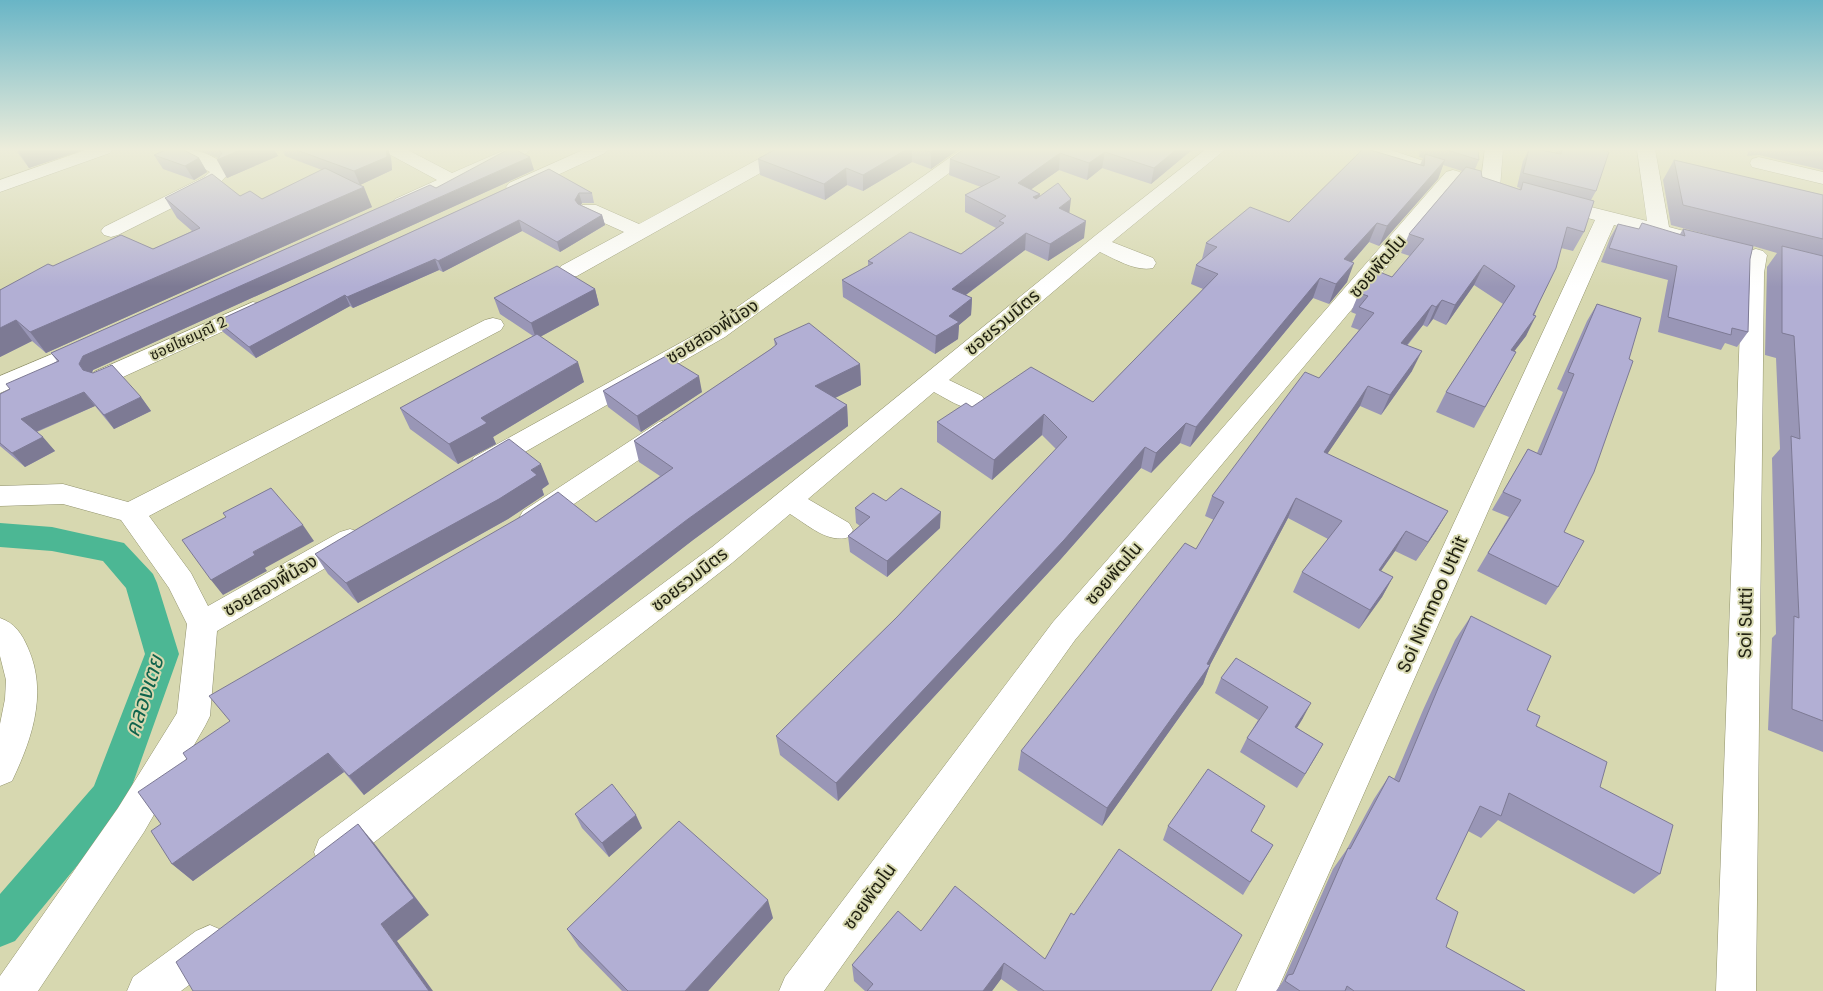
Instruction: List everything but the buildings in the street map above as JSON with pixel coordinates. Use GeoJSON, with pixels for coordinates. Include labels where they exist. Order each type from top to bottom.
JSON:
{"type":"FeatureCollection","features":[{"type":"Feature","properties":{"kind":"street"},"geometry":{"type":"LineString","coordinates":[[111,230],[182,195]]}},
{"type":"Feature","properties":{"kind":"street"},"geometry":{"type":"LineString","coordinates":[[388,209],[418,195]]}},
{"type":"Feature","properties":{"kind":"street"},"geometry":{"type":"LineString","coordinates":[[569,271],[706,195]]}},
{"type":"Feature","properties":{"kind":"street","name":"ซอยสองพี่น้อง"},"geometry":{"type":"LineString","coordinates":[[468,473],[716,332],[908,195]]}},
{"type":"Feature","properties":{"kind":"street","name":"ซอยรวมมิตร"},"geometry":{"type":"LineString","coordinates":[[312,867],[722,555],[1097,244],[1159,195]]}},
{"type":"Feature","properties":{"kind":"street","name":"ซอยพัฒโน"},"geometry":{"type":"LineString","coordinates":[[799,991],[1064,631],[1437,195]]}},
{"type":"Feature","properties":{"kind":"street"},"geometry":{"type":"LineString","coordinates":[[1653,195],[1659,230]]}},
{"type":"Feature","properties":{"kind":"street"},"geometry":{"type":"LineString","coordinates":[[1571,208],[1694,239]]}},
{"type":"Feature","properties":{"kind":"street"},"geometry":{"type":"LineString","coordinates":[[589,209],[640,232]]}},
{"type":"Feature","properties":{"kind":"street","name":"Soi Nimnoo Uthit"},"geometry":{"type":"LineString","coordinates":[[1256,991],[1608,217]]}},
{"type":"Feature","properties":{"kind":"street"},"geometry":{"type":"LineString","coordinates":[[1097,244],[1145,263]]}},
{"type":"Feature","properties":{"kind":"street","name":"Soi Sutti"},"geometry":{"type":"LineString","coordinates":[[1736,991],[1753,273],[1756,255]]}},
{"type":"Feature","properties":{"kind":"street","name":"ซอยไชยมุณี 2"},"geometry":{"type":"LineString","coordinates":[[104,377],[274,299]]}},
{"type":"Feature","properties":{"kind":"street"},"geometry":{"type":"LineString","coordinates":[[131,513],[493,325]]}},
{"type":"Feature","properties":{"kind":"street"},"geometry":{"type":"LineString","coordinates":[[0,385],[108,337]]}},
{"type":"Feature","properties":{"kind":"street"},"geometry":{"type":"LineString","coordinates":[[932,381],[973,402]]}},
{"type":"Feature","properties":{"kind":"street"},"geometry":{"type":"LineString","coordinates":[[510,533],[691,412]]}},
{"type":"Feature","properties":{"kind":"street"},"geometry":{"type":"LineString","coordinates":[[0,496],[63,494],[131,513],[180,581],[202,624],[206,709],[14,991]]}},
{"type":"Feature","properties":{"kind":"street"},"geometry":{"type":"LineString","coordinates":[[788,500],[839,530]]}},
{"type":"Feature","properties":{"kind":"street","name":"ซอยสองพี่น้อง"},"geometry":{"type":"LineString","coordinates":[[202,624],[373,527]]}},
{"type":"Feature","properties":{"kind":"street"},"geometry":{"type":"LineString","coordinates":[[0,632],[10,641],[18,658],[22,683],[18,715],[9,751],[0,770]]}},
{"type":"Feature","properties":{"kind":"street"},"geometry":{"type":"LineString","coordinates":[[147,991],[233,927]]}},
{"type":"Feature","properties":{"kind":"waterway","name":"คลองเตย"},"geometry":{"type":"LineString","coordinates":[[0,535],[52,539],[113,551],[141,583],[162,654],[109,797],[0,926]]}}]}
